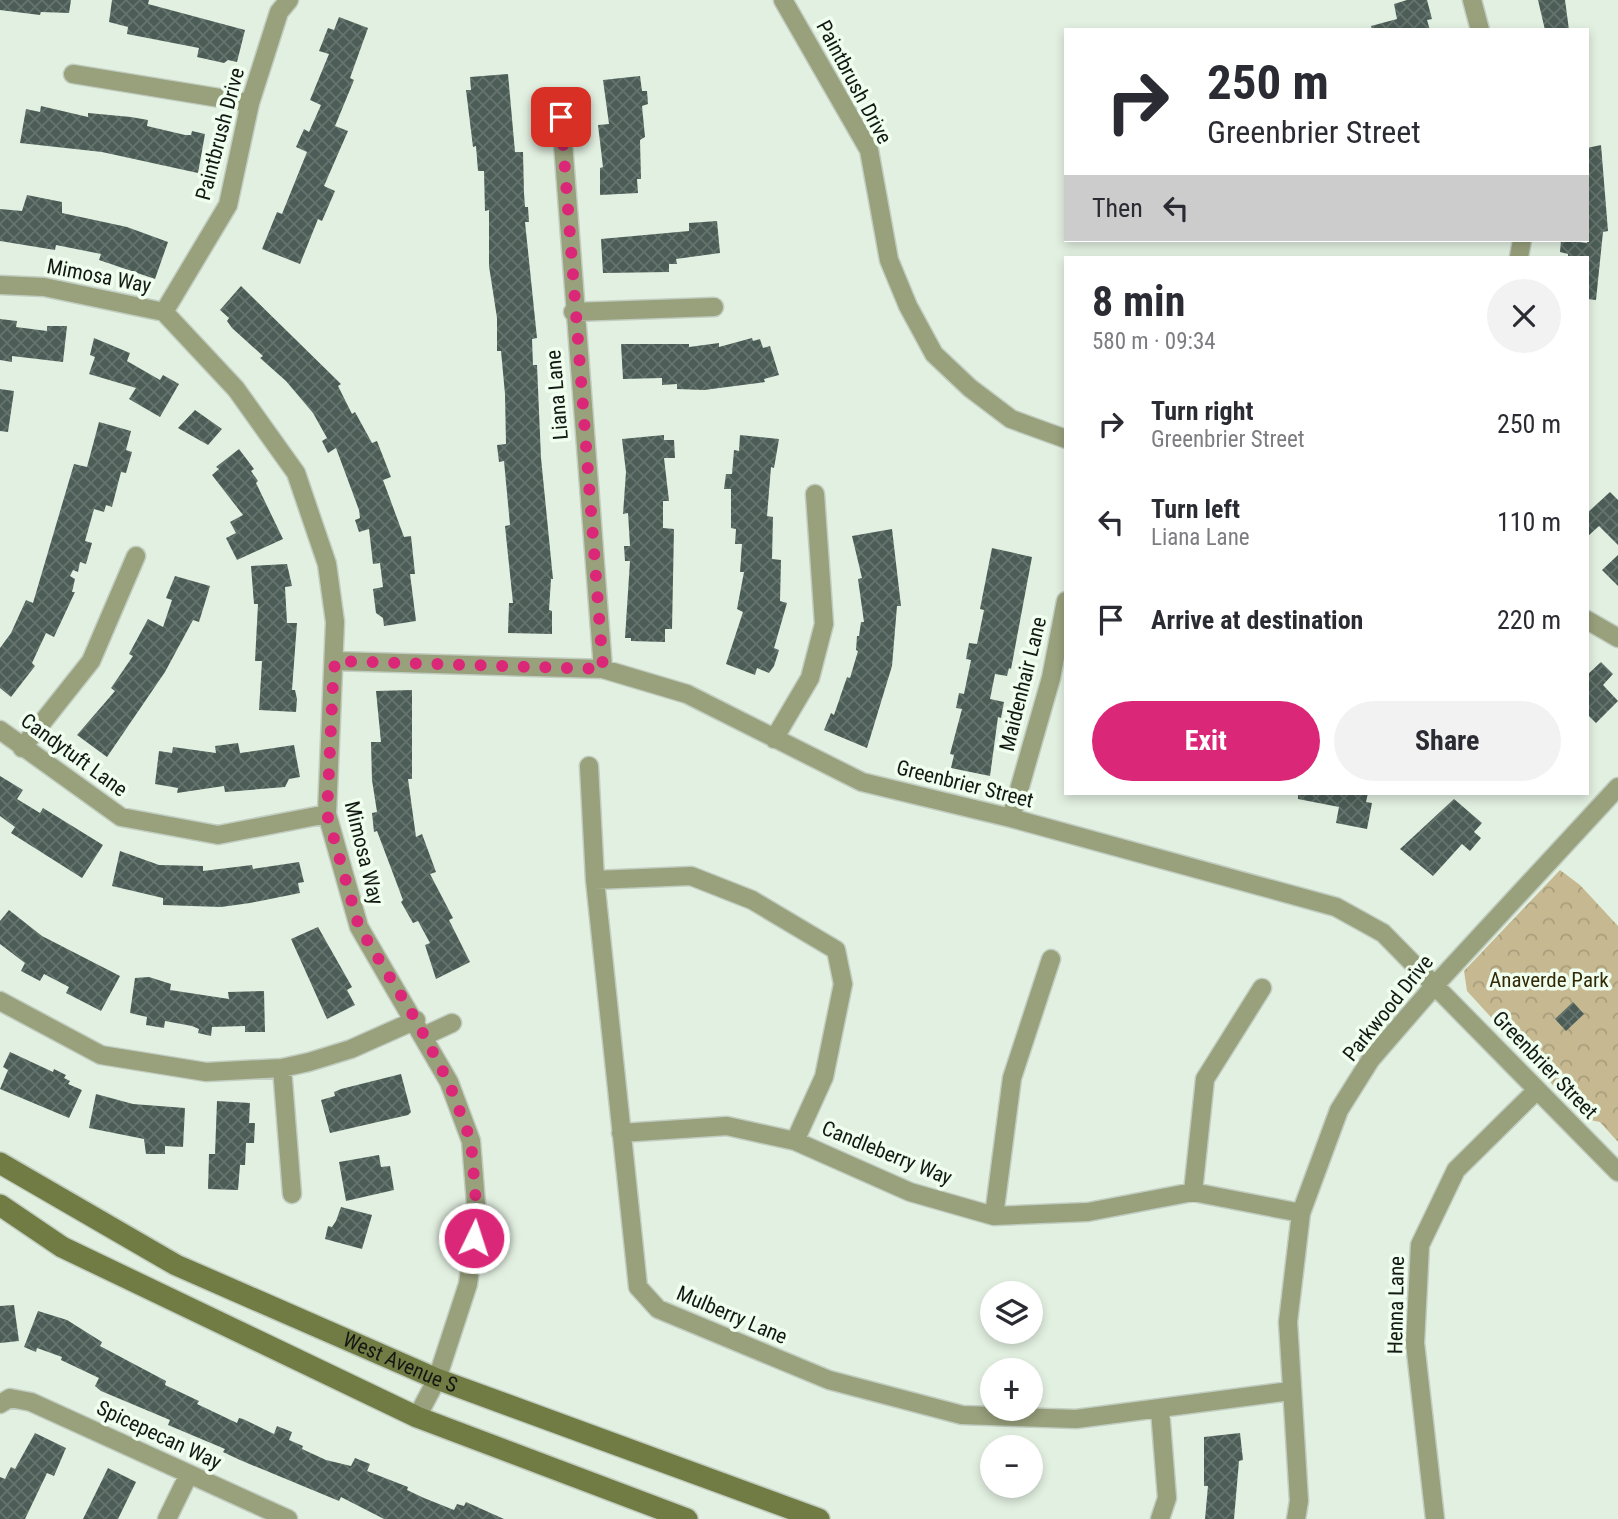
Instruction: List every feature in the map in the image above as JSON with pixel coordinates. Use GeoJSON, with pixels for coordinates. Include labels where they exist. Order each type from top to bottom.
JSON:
{"type":"FeatureCollection","features":[{"type":"Feature","properties":{"kind":"street","name":"Paintbrush Drive"},"geometry":{"type":"LineString","coordinates":[[164,312],[228,205],[250,103],[279,12],[289,0]]}},
{"type":"Feature","properties":{"kind":"street","name":"Paintbrush Drive"},"geometry":{"type":"LineString","coordinates":[[783,0],[869,150],[889,260],[908,306],[934,354],[970,388],[1011,419],[1064,438]]}},
{"type":"Feature","properties":{"kind":"street"},"geometry":{"type":"LineString","coordinates":[[1472,0],[1479,28]]}},
{"type":"Feature","properties":{"kind":"street"},"geometry":{"type":"LineString","coordinates":[[73,74],[250,103]]}},
{"type":"Feature","properties":{"kind":"street","name":"Liana Lane"},"geometry":{"type":"LineString","coordinates":[[561,117],[573,313],[603,669]]}},
{"type":"Feature","properties":{"kind":"street","name":"Mimosa Way"},"geometry":{"type":"LineString","coordinates":[[0,285],[44,287],[164,312],[236,389],[296,473],[327,564],[335,622],[327,814],[359,927],[416,1020],[449,1083],[471,1141],[477,1216],[468,1284],[437,1379],[417,1417]]}},
{"type":"Feature","properties":{"kind":"street"},"geometry":{"type":"LineString","coordinates":[[573,313],[714,307]]}},
{"type":"Feature","properties":{"kind":"street"},"geometry":{"type":"LineString","coordinates":[[774,739],[810,678],[824,624],[815,494]]}},
{"type":"Feature","properties":{"kind":"street"},"geometry":{"type":"LineString","coordinates":[[22,748],[91,661],[136,556]]}},
{"type":"Feature","properties":{"kind":"street","name":"Maidenhair Lane"},"geometry":{"type":"LineString","coordinates":[[1011,818],[1058,679],[1064,620]]}},
{"type":"Feature","properties":{"kind":"street"},"geometry":{"type":"LineString","coordinates":[[1589,621],[1618,638]]}},
{"type":"Feature","properties":{"kind":"street","name":"Greenbrier Street"},"geometry":{"type":"LineString","coordinates":[[335,661],[603,669],[687,694],[862,782],[1011,818],[1336,907],[1383,933],[1436,984],[1536,1091],[1618,1171]]}},
{"type":"Feature","properties":{"kind":"street","name":"Candytuft Lane"},"geometry":{"type":"LineString","coordinates":[[0,730],[121,817],[218,835],[327,814]]}},
{"type":"Feature","properties":{"kind":"street","name":"Mulberry Lane"},"geometry":{"type":"LineString","coordinates":[[589,766],[595,880],[638,1287],[658,1309],[829,1380],[962,1415],[1076,1419],[1290,1391]]}},
{"type":"Feature","properties":{"kind":"street","name":"Parkwood Drive"},"geometry":{"type":"LineString","coordinates":[[1296,1519],[1299,1501],[1290,1391],[1288,1322],[1301,1213],[1339,1110],[1371,1059],[1436,984],[1618,787]]}},
{"type":"Feature","properties":{"kind":"street"},"geometry":{"type":"LineString","coordinates":[[595,880],[691,876],[752,900],[836,950],[844,984],[824,1077],[795,1140]]}},
{"type":"Feature","properties":{"kind":"street"},"geometry":{"type":"LineString","coordinates":[[994,1216],[1012,1078],[1051,959]]}},
{"type":"Feature","properties":{"kind":"street"},"geometry":{"type":"LineString","coordinates":[[1193,1192],[1205,1079],[1262,988]]}},
{"type":"Feature","properties":{"kind":"street"},"geometry":{"type":"LineString","coordinates":[[0,1000],[101,1055],[206,1072],[282,1068],[351,1049],[416,1020]]}},
{"type":"Feature","properties":{"kind":"street"},"geometry":{"type":"LineString","coordinates":[[424,1037],[452,1023]]}},
{"type":"Feature","properties":{"kind":"street"},"geometry":{"type":"LineString","coordinates":[[282,1068],[292,1194]]}},
{"type":"Feature","properties":{"kind":"street","name":"Henna Lane"},"geometry":{"type":"LineString","coordinates":[[1435,1519],[1415,1343],[1420,1245],[1456,1170],[1536,1091]]}},
{"type":"Feature","properties":{"kind":"street","name":"Candleberry Way"},"geometry":{"type":"LineString","coordinates":[[621,1133],[727,1126],[795,1140],[910,1192],[994,1216],[1088,1212],[1193,1192],[1301,1213]]}},
{"type":"Feature","properties":{"kind":"street","name":"West Avenue S"},"geometry":{"type":"LineString","coordinates":[[0,1163],[176,1265],[437,1379],[819,1519]]}},
{"type":"Feature","properties":{"kind":"street","name":"West Avenue S"},"geometry":{"type":"LineString","coordinates":[[0,1205],[62,1247],[417,1417],[687,1519]]}},
{"type":"Feature","properties":{"kind":"street","name":"Spicepecan Way"},"geometry":{"type":"LineString","coordinates":[[5,1401],[31,1402],[288,1519]]}},
{"type":"Feature","properties":{"kind":"street"},"geometry":{"type":"LineString","coordinates":[[1160,1410],[1167,1498],[1160,1519]]}},
{"type":"Feature","properties":{"kind":"street"},"geometry":{"type":"LineString","coordinates":[[167,1519],[189,1474]]}},
{"type":"Feature","properties":{"kind":"green space","name":"Anaverde Park"},"geometry":{"type":"Polygon","coordinates":[[[1560,870],[1580,885],[1618,926],[1618,1142],[1600,1122],[1584,1119],[1467,991],[1464,971],[1560,870]]]}},
{"type":"Feature","properties":{"kind":"building"},"geometry":{"type":"Polygon","coordinates":[[[0,0],[71,0],[69,13],[41,12],[40,15],[0,10],[0,0]]]}},
{"type":"Feature","properties":{"kind":"building"},"geometry":{"type":"Polygon","coordinates":[[[112,0],[149,0],[148,4],[245,30],[237,62],[228,60],[224,63],[197,57],[199,48],[127,34],[128,27],[109,22],[112,0]]]}},
{"type":"Feature","properties":{"kind":"building"},"geometry":{"type":"Polygon","coordinates":[[[1407,0],[1427,0],[1432,19],[1427,20],[1429,28],[1372,28],[1397,19],[1394,4],[1407,0]]]}},
{"type":"Feature","properties":{"kind":"building"},"geometry":{"type":"Polygon","coordinates":[[[1538,0],[1565,0],[1569,28],[1545,28],[1538,0]]]}},
{"type":"Feature","properties":{"kind":"building"},"geometry":{"type":"Polygon","coordinates":[[[339,17],[368,28],[350,78],[354,80],[335,126],[348,131],[324,186],[335,191],[322,221],[318,219],[300,264],[262,249],[277,212],[282,214],[307,152],[296,147],[304,129],[309,132],[321,105],[310,100],[329,54],[319,51],[328,28],[334,30],[339,17]]]}},
{"type":"Feature","properties":{"kind":"building"},"geometry":{"type":"Polygon","coordinates":[[[508,74],[515,152],[523,152],[525,207],[528,207],[529,222],[525,222],[537,338],[532,339],[533,365],[537,365],[541,458],[553,579],[549,610],[552,611],[552,634],[508,633],[509,603],[513,603],[505,526],[510,525],[504,461],[499,462],[497,445],[506,444],[505,394],[501,351],[497,351],[497,318],[489,266],[489,210],[485,211],[484,171],[478,171],[466,90],[471,90],[470,77],[508,74]]]}},
{"type":"Feature","properties":{"kind":"building"},"geometry":{"type":"Polygon","coordinates":[[[640,76],[642,91],[647,91],[648,104],[642,106],[645,137],[640,140],[641,179],[637,179],[638,193],[600,195],[600,168],[603,167],[598,125],[609,124],[603,80],[640,76]]]}},
{"type":"Feature","properties":{"kind":"building"},"geometry":{"type":"Polygon","coordinates":[[[41,106],[88,117],[88,113],[148,120],[147,126],[185,135],[191,135],[192,131],[205,134],[198,173],[102,152],[20,143],[26,109],[40,112],[41,106]]]}},
{"type":"Feature","properties":{"kind":"building"},"geometry":{"type":"Polygon","coordinates":[[[1601,145],[1608,231],[1603,232],[1596,300],[1589,299],[1589,256],[1568,256],[1560,252],[1561,242],[1589,242],[1589,148],[1601,145]]]}},
{"type":"Feature","properties":{"kind":"building"},"geometry":{"type":"Polygon","coordinates":[[[27,195],[62,202],[62,213],[127,227],[168,242],[155,279],[99,260],[101,254],[56,245],[55,250],[0,241],[0,209],[22,211],[27,195]]]}},
{"type":"Feature","properties":{"kind":"building"},"geometry":{"type":"Polygon","coordinates":[[[717,221],[720,253],[676,259],[677,264],[669,264],[669,272],[603,273],[601,239],[689,231],[689,223],[717,221]]]}},
{"type":"Feature","properties":{"kind":"building"},"geometry":{"type":"Polygon","coordinates":[[[241,286],[341,384],[338,386],[352,414],[355,412],[372,443],[377,441],[391,477],[383,480],[404,537],[411,536],[415,574],[410,574],[416,621],[384,626],[383,618],[376,613],[373,589],[383,587],[380,563],[373,564],[369,529],[359,532],[355,520],[360,518],[359,510],[336,448],[328,453],[322,441],[327,438],[313,413],[286,381],[260,358],[263,356],[232,328],[227,321],[229,318],[220,310],[241,286]]]}},
{"type":"Feature","properties":{"kind":"building"},"geometry":{"type":"Polygon","coordinates":[[[0,319],[17,321],[16,327],[47,331],[47,326],[67,326],[63,362],[12,356],[12,362],[0,360],[0,319]]]}},
{"type":"Feature","properties":{"kind":"building"},"geometry":{"type":"Polygon","coordinates":[[[94,338],[130,353],[127,361],[160,380],[163,375],[179,384],[160,417],[129,399],[136,388],[89,374],[95,357],[90,355],[94,338]]]}},
{"type":"Feature","properties":{"kind":"building"},"geometry":{"type":"Polygon","coordinates":[[[752,338],[753,341],[760,339],[763,348],[770,346],[779,375],[764,379],[765,382],[704,390],[677,389],[677,384],[662,385],[662,378],[623,379],[621,344],[689,344],[689,347],[719,343],[719,347],[752,338]]]}},
{"type":"Feature","properties":{"kind":"building"},"geometry":{"type":"Polygon","coordinates":[[[0,389],[14,391],[8,432],[0,431],[0,389]]]}},
{"type":"Feature","properties":{"kind":"building"},"geometry":{"type":"Polygon","coordinates":[[[195,410],[222,429],[208,445],[178,428],[195,410]]]}},
{"type":"Feature","properties":{"kind":"building"},"geometry":{"type":"Polygon","coordinates":[[[99,422],[131,431],[126,450],[132,452],[126,473],[121,472],[112,507],[106,505],[104,512],[94,509],[85,541],[92,543],[86,564],[80,562],[78,572],[73,570],[70,576],[75,579],[72,592],[75,592],[54,637],[46,633],[32,663],[35,666],[11,697],[0,688],[0,648],[11,633],[26,600],[33,603],[74,464],[87,467],[99,422]]]}},
{"type":"Feature","properties":{"kind":"building"},"geometry":{"type":"Polygon","coordinates":[[[664,435],[664,440],[674,440],[675,458],[664,458],[669,501],[663,501],[663,528],[674,529],[672,629],[665,629],[665,642],[631,641],[631,638],[625,638],[630,561],[625,561],[624,546],[630,546],[628,513],[623,514],[626,472],[622,439],[664,435]]]}},
{"type":"Feature","properties":{"kind":"building"},"geometry":{"type":"Polygon","coordinates":[[[740,435],[779,439],[774,468],[771,467],[767,516],[773,517],[772,559],[781,560],[780,601],[787,603],[774,648],[779,650],[774,666],[769,673],[757,668],[755,675],[726,664],[743,612],[737,609],[744,572],[740,572],[742,544],[735,544],[736,529],[731,528],[731,489],[724,489],[726,474],[732,474],[734,450],[739,451],[740,435]]]}},
{"type":"Feature","properties":{"kind":"building"},"geometry":{"type":"Polygon","coordinates":[[[239,449],[254,469],[251,471],[283,539],[237,560],[226,538],[236,533],[230,522],[243,515],[212,475],[219,469],[216,467],[239,449]]]}},
{"type":"Feature","properties":{"kind":"building"},"geometry":{"type":"Polygon","coordinates":[[[1610,492],[1618,500],[1618,545],[1599,526],[1589,535],[1589,511],[1610,492]]]}},
{"type":"Feature","properties":{"kind":"building"},"geometry":{"type":"Polygon","coordinates":[[[892,529],[901,606],[897,606],[892,666],[867,748],[824,730],[831,713],[834,715],[847,677],[850,678],[858,651],[857,636],[861,622],[864,622],[858,579],[862,578],[852,536],[892,529]]]}},
{"type":"Feature","properties":{"kind":"building"},"geometry":{"type":"Polygon","coordinates":[[[992,548],[1032,557],[1011,669],[1009,668],[1007,676],[995,674],[990,699],[1004,702],[1001,718],[998,717],[990,776],[951,768],[954,755],[950,754],[962,709],[956,708],[959,693],[964,694],[971,660],[966,659],[969,643],[977,644],[984,610],[980,609],[992,548]]]}},
{"type":"Feature","properties":{"kind":"building"},"geometry":{"type":"Polygon","coordinates":[[[1618,555],[1618,586],[1602,570],[1618,555]]]}},
{"type":"Feature","properties":{"kind":"building"},"geometry":{"type":"Polygon","coordinates":[[[287,564],[292,586],[285,587],[287,623],[297,623],[292,690],[295,690],[297,699],[296,712],[259,710],[262,661],[255,661],[258,604],[254,604],[251,566],[287,564]]]}},
{"type":"Feature","properties":{"kind":"building"},"geometry":{"type":"Polygon","coordinates":[[[175,576],[210,586],[199,622],[193,620],[165,672],[107,757],[77,735],[115,691],[111,688],[133,656],[129,654],[148,619],[163,627],[172,600],[166,598],[175,576]]]}},
{"type":"Feature","properties":{"kind":"building"},"geometry":{"type":"Polygon","coordinates":[[[1601,662],[1613,674],[1603,685],[1618,701],[1596,723],[1589,716],[1589,673],[1601,662]]]}},
{"type":"Feature","properties":{"kind":"building"},"geometry":{"type":"Polygon","coordinates":[[[412,690],[412,779],[408,779],[416,837],[422,834],[436,872],[430,874],[453,918],[449,920],[470,962],[436,979],[425,945],[430,943],[418,921],[413,923],[401,902],[403,900],[377,831],[374,832],[372,813],[377,812],[372,780],[371,742],[381,742],[376,691],[412,690]]]}},
{"type":"Feature","properties":{"kind":"building"},"geometry":{"type":"Polygon","coordinates":[[[238,743],[240,753],[294,745],[300,777],[289,779],[285,787],[225,792],[224,786],[177,793],[178,788],[155,784],[159,751],[172,753],[173,747],[216,753],[215,746],[238,743]]]}},
{"type":"Feature","properties":{"kind":"building"},"geometry":{"type":"Polygon","coordinates":[[[0,776],[23,790],[17,799],[40,813],[43,808],[103,845],[82,878],[11,833],[15,827],[0,816],[0,776]]]}},
{"type":"Feature","properties":{"kind":"building"},"geometry":{"type":"Polygon","coordinates":[[[1298,795],[1368,795],[1366,802],[1372,803],[1367,829],[1336,823],[1339,807],[1298,799],[1298,795]]]}},
{"type":"Feature","properties":{"kind":"building"},"geometry":{"type":"Polygon","coordinates":[[[1454,799],[1482,823],[1474,832],[1481,838],[1470,851],[1462,844],[1433,876],[1400,849],[1454,799]]]}},
{"type":"Feature","properties":{"kind":"building"},"geometry":{"type":"Polygon","coordinates":[[[120,851],[159,865],[203,866],[203,871],[252,865],[253,869],[299,862],[304,882],[298,883],[300,893],[250,903],[221,907],[163,905],[163,898],[112,886],[120,851]]]}},
{"type":"Feature","properties":{"kind":"building"},"geometry":{"type":"Polygon","coordinates":[[[9,910],[42,936],[120,976],[101,1011],[66,993],[69,987],[44,974],[40,981],[21,971],[25,963],[0,944],[0,921],[9,910]]]}},
{"type":"Feature","properties":{"kind":"building"},"geometry":{"type":"Polygon","coordinates":[[[318,927],[352,987],[347,990],[355,1005],[327,1019],[291,939],[318,927]]]}},
{"type":"Feature","properties":{"kind":"building"},"geometry":{"type":"Polygon","coordinates":[[[149,977],[171,984],[170,990],[229,999],[228,992],[264,991],[265,1032],[245,1032],[245,1026],[212,1027],[211,1036],[198,1033],[199,1029],[192,1026],[165,1021],[164,1028],[146,1025],[147,1017],[130,1013],[135,978],[149,977]]]}},
{"type":"Feature","properties":{"kind":"building"},"geometry":{"type":"Polygon","coordinates":[[[1573,1002],[1584,1014],[1566,1031],[1555,1019],[1573,1002]]]}},
{"type":"Feature","properties":{"kind":"building"},"geometry":{"type":"Polygon","coordinates":[[[10,1052],[53,1072],[54,1069],[66,1075],[64,1078],[70,1081],[68,1084],[82,1090],[69,1118],[0,1089],[8,1070],[3,1067],[10,1052]]]}},
{"type":"Feature","properties":{"kind":"building"},"geometry":{"type":"Polygon","coordinates":[[[401,1074],[411,1112],[408,1115],[330,1133],[321,1100],[335,1096],[334,1092],[341,1089],[401,1074]]]}},
{"type":"Feature","properties":{"kind":"building"},"geometry":{"type":"Polygon","coordinates":[[[96,1094],[133,1104],[185,1108],[183,1147],[165,1146],[165,1154],[146,1154],[144,1139],[89,1128],[96,1094]]]}},
{"type":"Feature","properties":{"kind":"building"},"geometry":{"type":"Polygon","coordinates":[[[217,1101],[250,1103],[249,1123],[255,1123],[254,1143],[246,1143],[245,1165],[240,1165],[238,1190],[208,1189],[209,1154],[215,1154],[217,1101]]]}},
{"type":"Feature","properties":{"kind":"building"},"geometry":{"type":"Polygon","coordinates":[[[379,1155],[381,1167],[390,1166],[394,1190],[346,1201],[339,1162],[379,1155]]]}},
{"type":"Feature","properties":{"kind":"building"},"geometry":{"type":"Polygon","coordinates":[[[341,1207],[372,1215],[362,1249],[325,1239],[328,1226],[332,1227],[341,1207]]]}},
{"type":"Feature","properties":{"kind":"building"},"geometry":{"type":"Polygon","coordinates":[[[14,1305],[19,1341],[0,1343],[0,1306],[14,1305]]]}},
{"type":"Feature","properties":{"kind":"building"},"geometry":{"type":"Polygon","coordinates":[[[38,1311],[67,1320],[102,1342],[100,1346],[166,1381],[165,1385],[199,1401],[197,1404],[237,1423],[239,1418],[243,1419],[274,1434],[277,1426],[292,1432],[289,1440],[326,1460],[351,1466],[355,1458],[370,1464],[367,1471],[408,1487],[407,1490],[424,1498],[454,1510],[457,1504],[464,1506],[466,1502],[504,1519],[384,1519],[341,1497],[339,1501],[240,1460],[223,1452],[225,1449],[168,1425],[170,1420],[101,1391],[95,1386],[99,1378],[61,1360],[62,1357],[37,1348],[36,1352],[24,1347],[38,1311]]]}},
{"type":"Feature","properties":{"kind":"building"},"geometry":{"type":"Polygon","coordinates":[[[35,1433],[66,1448],[54,1476],[47,1473],[25,1519],[0,1519],[0,1477],[5,1479],[11,1467],[15,1469],[35,1433]]]}},
{"type":"Feature","properties":{"kind":"building"},"geometry":{"type":"Polygon","coordinates":[[[1240,1433],[1243,1460],[1239,1461],[1234,1519],[1205,1519],[1208,1486],[1204,1486],[1204,1437],[1240,1433]]]}},
{"type":"Feature","properties":{"kind":"building"},"geometry":{"type":"Polygon","coordinates":[[[108,1468],[136,1482],[118,1519],[83,1519],[108,1468]]]}},
{"type":"Feature","properties":{"kind":"route"},"geometry":{"type":"LineString","coordinates":[[474,1238],[477,1216],[471,1141],[449,1083],[416,1020],[359,927],[327,814],[328,746],[335,661],[603,669],[573,313],[561,117]]}}]}
